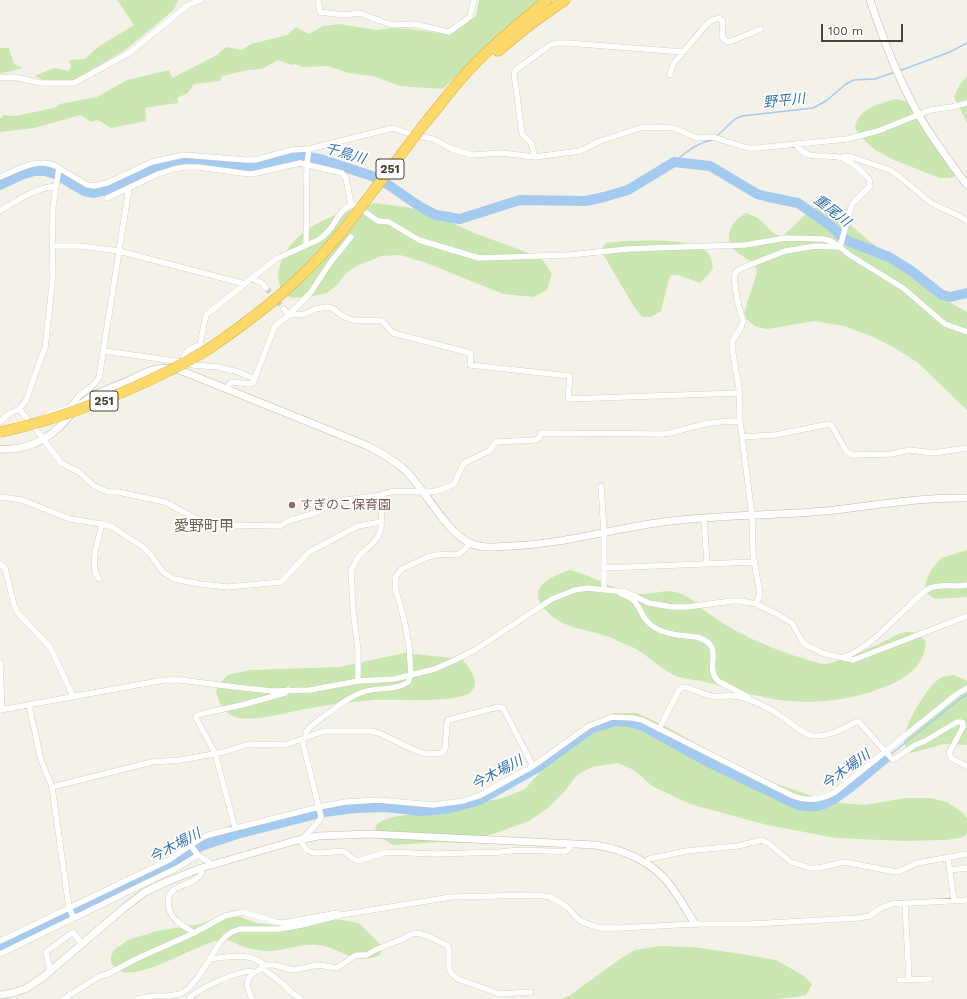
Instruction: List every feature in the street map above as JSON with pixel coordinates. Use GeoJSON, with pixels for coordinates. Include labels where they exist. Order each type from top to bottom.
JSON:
{"type":"FeatureCollection","features":[{"type":"Feature","properties":{"kind":"highway"},"geometry":{"type":"LineString","coordinates":[[442,102],[478,61],[547,0]]}},
{"type":"Feature","properties":{"kind":"highway"},"geometry":{"type":"LineString","coordinates":[[442,102],[508,42],[565,0]]}},
{"type":"Feature","properties":{"kind":"highway","name":"251"},"geometry":{"type":"LineString","coordinates":[[0,432],[25,427],[63,416],[155,379],[201,354],[251,320],[282,295],[332,244],[353,210],[442,102]]}},
{"type":"Feature","properties":{"kind":"street"},"geometry":{"type":"LineString","coordinates":[[0,78],[13,77],[41,83],[74,83],[129,53],[188,5],[201,0]]}},
{"type":"Feature","properties":{"kind":"street"},"geometry":{"type":"LineString","coordinates":[[318,0],[320,12],[344,15],[359,13],[392,25],[414,24],[449,32],[470,16],[474,0]]}},
{"type":"Feature","properties":{"kind":"street"},"geometry":{"type":"LineString","coordinates":[[870,0],[895,69],[917,113],[938,146],[967,185]]}},
{"type":"Feature","properties":{"kind":"street"},"geometry":{"type":"LineString","coordinates":[[670,75],[673,64],[706,25],[715,18],[719,18],[723,21],[721,35],[726,41],[732,42],[761,29]]}},
{"type":"Feature","properties":{"kind":"street"},"geometry":{"type":"LineString","coordinates":[[535,157],[531,143],[522,134],[514,73],[517,69],[550,45],[556,43],[568,43],[684,52]]}},
{"type":"Feature","properties":{"kind":"street"},"geometry":{"type":"LineString","coordinates":[[0,177],[28,165],[49,163],[87,185],[94,186],[108,183],[152,162],[183,155],[255,160],[291,150],[309,150],[393,128],[433,140],[452,149],[472,155],[502,153],[535,157],[580,151],[600,141],[643,127],[674,128],[698,138],[716,138],[747,148],[757,148],[847,139],[878,131],[917,113],[967,103]]}},
{"type":"Feature","properties":{"kind":"street"},"geometry":{"type":"LineString","coordinates":[[796,144],[804,154],[841,158],[848,161],[867,177],[870,182],[870,186],[866,191],[852,204],[840,247]]}},
{"type":"Feature","properties":{"kind":"street"},"geometry":{"type":"LineString","coordinates":[[306,245],[307,163],[309,150]]}},
{"type":"Feature","properties":{"kind":"street"},"geometry":{"type":"LineString","coordinates":[[841,158],[846,156],[851,157],[890,170],[931,203],[967,221]]}},
{"type":"Feature","properties":{"kind":"street"},"geometry":{"type":"LineString","coordinates":[[107,198],[158,174],[174,169],[198,167],[242,174],[252,174],[292,164],[307,163],[342,173],[346,178],[353,210]]}},
{"type":"Feature","properties":{"kind":"street"},"geometry":{"type":"LineString","coordinates":[[0,422],[7,415],[23,406],[29,395],[45,348],[52,286],[53,206],[59,169]]}},
{"type":"Feature","properties":{"kind":"street"},"geometry":{"type":"LineString","coordinates":[[0,211],[33,191],[57,184]]}},
{"type":"Feature","properties":{"kind":"street"},"geometry":{"type":"LineString","coordinates":[[34,427],[45,416],[69,408],[80,395],[96,383],[101,374],[129,188]]}},
{"type":"Feature","properties":{"kind":"street"},"geometry":{"type":"LineString","coordinates":[[182,362],[187,351],[200,344],[206,315],[276,260],[324,236],[345,209],[353,210],[358,207],[378,221],[389,222],[419,240],[478,258],[569,255],[628,249],[745,245],[786,238],[823,239],[832,241],[848,254],[903,288],[945,324],[967,332]]}},
{"type":"Feature","properties":{"kind":"street"},"geometry":{"type":"LineString","coordinates":[[226,389],[231,382],[253,383],[275,326],[289,315],[311,292],[330,263],[351,238]]}},
{"type":"Feature","properties":{"kind":"street"},"geometry":{"type":"LineString","coordinates":[[53,246],[81,246],[119,251],[245,284]]}},
{"type":"Feature","properties":{"kind":"street"},"geometry":{"type":"LineString","coordinates":[[756,604],[760,594],[754,562],[752,516],[740,421],[739,393],[732,348],[733,340],[741,327],[742,321],[734,277],[736,272],[759,261],[785,252],[816,246],[840,247]]}},
{"type":"Feature","properties":{"kind":"street"},"geometry":{"type":"LineString","coordinates":[[252,279],[262,283],[266,288]]}},
{"type":"Feature","properties":{"kind":"street"},"geometry":{"type":"LineString","coordinates":[[289,315],[305,314],[315,309],[327,307],[332,308],[344,317],[353,320],[382,321],[393,333],[469,352],[471,355],[470,365],[570,376],[568,399],[739,393]]}},
{"type":"Feature","properties":{"kind":"street"},"geometry":{"type":"LineString","coordinates":[[284,309],[289,315]]}},
{"type":"Feature","properties":{"kind":"street"},"geometry":{"type":"LineString","coordinates":[[104,351],[182,362],[193,366],[218,367],[238,372],[255,379]]}},
{"type":"Feature","properties":{"kind":"street"},"geometry":{"type":"LineString","coordinates":[[0,449],[17,449],[30,446],[57,429],[80,405],[92,396],[147,372],[168,368],[182,371],[368,446],[387,456],[406,472],[424,492],[452,530],[469,543],[486,547],[519,546],[569,540],[644,524],[672,520],[834,510],[924,499],[967,498]]}},
{"type":"Feature","properties":{"kind":"street"},"geometry":{"type":"LineString","coordinates":[[19,409],[60,463],[79,472],[94,486],[108,492],[118,492],[165,502],[200,521],[227,525],[280,526],[288,521],[315,513],[340,501],[382,495],[393,491],[415,493],[439,490],[454,484],[463,465],[466,462],[489,451],[496,442],[535,440],[539,438],[541,433],[663,434],[719,421],[740,421]]}},
{"type":"Feature","properties":{"kind":"street"},"geometry":{"type":"LineString","coordinates":[[742,437],[775,435],[828,424],[832,426],[846,451],[853,455],[891,454],[910,450],[933,452],[967,448]]}},
{"type":"Feature","properties":{"kind":"street"},"geometry":{"type":"LineString","coordinates":[[601,486],[604,533],[604,590]]}},
{"type":"Feature","properties":{"kind":"street"},"geometry":{"type":"LineString","coordinates":[[358,681],[358,652],[353,609],[351,572],[358,557],[378,537],[381,529],[382,495]]}},
{"type":"Feature","properties":{"kind":"street"},"geometry":{"type":"LineString","coordinates":[[0,497],[22,500],[70,519],[102,524],[116,529],[143,547],[167,576],[174,579],[200,584],[228,587],[281,582],[309,552],[358,526],[381,522]]}},
{"type":"Feature","properties":{"kind":"street"},"geometry":{"type":"LineString","coordinates":[[704,518],[707,564]]}},
{"type":"Feature","properties":{"kind":"street"},"geometry":{"type":"LineString","coordinates":[[99,578],[95,573],[94,559],[102,524]]}},
{"type":"Feature","properties":{"kind":"street"},"geometry":{"type":"LineString","coordinates":[[469,543],[461,552],[428,557],[402,569],[396,576],[396,587],[409,646],[410,679],[404,685],[371,690],[352,698],[311,726],[306,732],[304,738],[321,820],[303,839],[303,846],[314,853],[345,852],[358,861],[387,852],[435,854],[502,852],[513,850],[549,852],[566,851],[569,849],[571,844]]}},
{"type":"Feature","properties":{"kind":"street"},"geometry":{"type":"LineString","coordinates":[[603,568],[754,562]]}},
{"type":"Feature","properties":{"kind":"street"},"geometry":{"type":"LineString","coordinates":[[0,564],[5,568],[14,605],[18,613],[50,647],[73,696]]}},
{"type":"Feature","properties":{"kind":"street"},"geometry":{"type":"LineString","coordinates":[[844,658],[854,654],[870,642],[919,596],[929,589],[934,587],[960,587],[967,585]]}},
{"type":"Feature","properties":{"kind":"street"},"geometry":{"type":"LineString","coordinates":[[0,662],[1,710],[164,680],[180,680],[272,691],[327,688],[358,681],[394,679],[435,669],[475,650],[529,613],[563,593],[587,588],[630,592],[649,603],[672,607],[686,607],[732,601],[756,604],[792,623],[802,641],[806,645],[825,654],[853,660],[967,616]]}},
{"type":"Feature","properties":{"kind":"street"},"geometry":{"type":"LineString","coordinates":[[618,591],[634,600],[648,623],[660,631],[697,637],[710,644],[713,649],[713,674],[715,678],[747,696],[751,700]]}},
{"type":"Feature","properties":{"kind":"street"},"geometry":{"type":"LineString","coordinates":[[659,729],[679,690],[683,687],[713,696],[735,696],[751,700],[769,708],[784,717],[798,729],[810,735],[827,734],[859,722],[893,760],[915,745],[925,741],[959,721],[963,723],[963,728],[949,754],[952,759],[967,766]]}},
{"type":"Feature","properties":{"kind":"street"},"geometry":{"type":"LineString","coordinates":[[0,954],[73,917],[177,868],[194,850],[203,837],[235,828],[320,811],[345,802],[378,800],[418,805],[447,804],[463,801],[479,796],[533,766],[589,726],[612,717],[642,720],[801,799],[820,799],[835,792],[957,694],[967,688]]}},
{"type":"Feature","properties":{"kind":"street"},"geometry":{"type":"LineString","coordinates":[[235,828],[215,753],[196,716],[285,693],[288,690]]}},
{"type":"Feature","properties":{"kind":"street"},"geometry":{"type":"LineString","coordinates":[[29,705],[41,760],[52,787],[69,909],[73,917]]}},
{"type":"Feature","properties":{"kind":"street"},"geometry":{"type":"LineString","coordinates":[[52,787],[152,762],[181,760],[224,752],[249,744],[285,745],[324,731],[371,731],[379,733],[422,753],[442,753],[445,748],[448,720],[498,707],[503,708],[533,766]]}},
{"type":"Feature","properties":{"kind":"street"},"geometry":{"type":"LineString","coordinates":[[0,995],[25,989],[50,971],[145,892],[166,882],[213,864],[303,839],[324,836],[371,834],[611,847],[629,854],[645,863],[669,884],[695,924]]}},
{"type":"Feature","properties":{"kind":"street"},"geometry":{"type":"LineString","coordinates":[[645,863],[649,859],[686,851],[738,846],[762,840],[768,843],[791,862],[810,868],[819,868],[844,862],[896,872],[917,863],[967,854]]}},
{"type":"Feature","properties":{"kind":"street"},"geometry":{"type":"LineString","coordinates":[[0,941],[167,861],[194,850]]}},
{"type":"Feature","properties":{"kind":"street"},"geometry":{"type":"LineString","coordinates":[[194,850],[213,864]]}},
{"type":"Feature","properties":{"kind":"street"},"geometry":{"type":"LineString","coordinates":[[948,858],[954,900]]}},
{"type":"Feature","properties":{"kind":"street"},"geometry":{"type":"LineString","coordinates":[[194,933],[178,922],[175,918],[168,904],[168,898],[174,889],[198,878],[202,872],[201,868]]}},
{"type":"Feature","properties":{"kind":"street"},"geometry":{"type":"LineString","coordinates":[[950,870],[967,868]]}},
{"type":"Feature","properties":{"kind":"street"},"geometry":{"type":"LineString","coordinates":[[138,999],[153,996],[180,994],[189,988],[225,937],[240,929],[279,929],[341,915],[451,897],[537,895],[558,901],[566,906],[579,920],[601,928],[695,924],[752,924],[858,918],[870,916],[891,904],[967,900]]}},
{"type":"Feature","properties":{"kind":"street"},"geometry":{"type":"LineString","coordinates":[[905,903],[909,980]]}},
{"type":"Feature","properties":{"kind":"street"},"geometry":{"type":"LineString","coordinates":[[63,999],[100,976],[108,974],[136,959],[194,933],[225,916],[243,912],[276,922],[283,922],[334,913],[341,915]]}},
{"type":"Feature","properties":{"kind":"street"},"geometry":{"type":"LineString","coordinates":[[50,971],[46,952],[73,932],[82,944]]}},
{"type":"Feature","properties":{"kind":"street"},"geometry":{"type":"LineString","coordinates":[[252,999],[247,989],[249,977],[263,966],[274,965],[293,970],[318,965],[337,968],[357,955],[367,955],[388,944],[417,933],[428,936],[448,946],[450,949],[449,969],[454,977],[500,994],[531,992]]}},
{"type":"Feature","properties":{"kind":"street"},"geometry":{"type":"LineString","coordinates":[[210,959],[237,956],[258,960],[291,992],[301,999]]}},
{"type":"Feature","properties":{"kind":"street"},"geometry":{"type":"LineString","coordinates":[[189,999],[196,992],[211,984],[237,974],[252,971],[254,972]]}},
{"type":"Feature","properties":{"kind":"street"},"geometry":{"type":"LineString","coordinates":[[899,980],[930,979]]}},
{"type":"Feature","properties":{"kind":"green space"},"geometry":{"type":"Polygon","coordinates":[[[117,0],[178,0],[174,10],[125,50],[74,80],[43,80],[34,76],[54,68],[69,71],[71,66],[69,60],[85,59],[98,47],[134,25],[117,0]]]}},
{"type":"Feature","properties":{"kind":"green space"},"geometry":{"type":"Polygon","coordinates":[[[479,0],[539,0],[480,52],[443,89],[400,86],[373,76],[348,73],[328,66],[303,67],[295,64],[291,65],[278,60],[262,69],[248,70],[222,76],[220,81],[194,84],[188,93],[177,98],[178,103],[145,108],[146,121],[111,128],[98,120],[91,122],[81,115],[34,128],[0,132],[0,119],[4,115],[15,116],[54,108],[60,104],[97,97],[127,80],[169,70],[172,78],[217,55],[226,47],[242,50],[251,44],[287,35],[296,27],[309,34],[323,26],[339,24],[376,30],[392,28],[448,34],[476,16],[479,0]]]}},
{"type":"Feature","properties":{"kind":"green space"},"geometry":{"type":"Polygon","coordinates":[[[0,48],[9,48],[14,64],[23,68],[0,74],[0,48]]]}},
{"type":"Feature","properties":{"kind":"green space"},"geometry":{"type":"Polygon","coordinates":[[[967,76],[967,123],[954,97],[960,84],[967,76]]]}},
{"type":"Feature","properties":{"kind":"green space"},"geometry":{"type":"Polygon","coordinates":[[[896,99],[910,102],[924,115],[956,168],[956,176],[940,178],[894,160],[875,150],[862,138],[855,128],[860,116],[865,111],[876,105],[896,99]]]}},
{"type":"Feature","properties":{"kind":"green space"},"geometry":{"type":"Polygon","coordinates":[[[374,203],[406,207],[434,214],[474,233],[542,259],[552,274],[547,290],[533,297],[503,294],[424,262],[400,255],[381,256],[357,266],[346,273],[338,284],[327,293],[293,298],[285,295],[279,283],[278,273],[284,256],[300,235],[311,227],[335,215],[374,203]]]}},
{"type":"Feature","properties":{"kind":"green space"},"geometry":{"type":"Polygon","coordinates":[[[825,206],[833,210],[907,273],[939,296],[967,312],[967,410],[917,362],[873,337],[844,326],[814,321],[767,329],[756,327],[747,320],[744,313],[757,272],[755,264],[732,247],[729,237],[734,223],[746,213],[759,219],[770,230],[779,236],[783,236],[807,213],[815,208],[825,206]]]}},
{"type":"Feature","properties":{"kind":"green space"},"geometry":{"type":"Polygon","coordinates":[[[622,241],[667,241],[691,244],[708,253],[711,258],[713,268],[700,283],[678,275],[671,275],[661,311],[651,317],[642,317],[633,305],[603,254],[603,247],[606,243],[622,241]]]}},
{"type":"Feature","properties":{"kind":"green space"},"geometry":{"type":"Polygon","coordinates":[[[967,550],[967,597],[935,599],[927,594],[925,586],[927,578],[931,570],[941,558],[967,550]]]}},
{"type":"Feature","properties":{"kind":"green space"},"geometry":{"type":"Polygon","coordinates":[[[570,570],[579,572],[615,588],[633,593],[648,594],[669,591],[681,594],[690,598],[713,617],[740,633],[773,648],[819,663],[825,664],[852,656],[903,632],[915,633],[920,636],[926,642],[925,650],[916,668],[892,684],[877,690],[847,698],[815,702],[799,702],[760,696],[673,675],[642,653],[614,639],[558,621],[544,608],[538,599],[539,590],[545,582],[570,570]]]}},
{"type":"Feature","properties":{"kind":"green space"},"geometry":{"type":"Polygon","coordinates":[[[404,653],[462,659],[473,674],[475,682],[472,691],[466,695],[455,698],[426,700],[374,700],[326,705],[249,719],[233,716],[227,712],[220,703],[216,692],[218,685],[228,675],[250,670],[340,667],[404,653]]]}},
{"type":"Feature","properties":{"kind":"green space"},"geometry":{"type":"Polygon","coordinates":[[[953,675],[966,680],[967,682],[967,745],[944,744],[911,753],[905,746],[904,740],[905,733],[912,716],[922,698],[939,679],[953,675]]]}},
{"type":"Feature","properties":{"kind":"green space"},"geometry":{"type":"Polygon","coordinates":[[[613,713],[637,713],[667,727],[732,764],[777,784],[830,802],[864,805],[906,798],[930,798],[947,802],[962,812],[967,818],[967,833],[964,837],[947,840],[903,841],[836,838],[767,825],[690,804],[652,786],[634,770],[617,763],[592,767],[577,775],[564,792],[549,807],[529,821],[493,834],[461,843],[439,842],[393,845],[375,834],[376,826],[380,822],[393,817],[503,798],[525,789],[575,733],[589,723],[613,713]]]}},
{"type":"Feature","properties":{"kind":"green space"},"geometry":{"type":"Polygon","coordinates":[[[221,916],[240,917],[257,923],[280,926],[303,918],[334,919],[359,923],[382,946],[380,955],[363,959],[355,958],[326,946],[305,945],[274,951],[266,951],[247,948],[231,941],[221,940],[153,967],[139,971],[127,973],[118,970],[111,963],[111,956],[114,950],[128,940],[157,931],[201,924],[221,916]]]}},
{"type":"Feature","properties":{"kind":"green space"},"geometry":{"type":"Polygon","coordinates":[[[661,946],[692,947],[776,960],[804,976],[812,984],[806,995],[776,999],[560,999],[569,996],[635,950],[661,946]]]}},
{"type":"Feature","properties":{"kind":"waterway","name":"野平川"},"geometry":{"type":"LineString","coordinates":[[899,71],[950,52],[967,43]]}},
{"type":"Feature","properties":{"kind":"waterway","name":"野平川"},"geometry":{"type":"LineString","coordinates":[[717,136],[735,119],[742,116],[813,108],[826,101],[846,84],[854,80],[875,79],[895,72]]}},
{"type":"Feature","properties":{"kind":"waterway","name":"野平川"},"geometry":{"type":"LineString","coordinates":[[674,162],[687,151],[712,140]]}},
{"type":"Feature","properties":{"kind":"waterway","name":"千鳥川"},"geometry":{"type":"LineString","coordinates":[[0,185],[21,175],[34,171],[45,171],[55,174],[84,191],[94,193],[107,190],[168,163],[181,161],[251,168],[283,159],[305,156],[323,160],[372,176],[387,184],[422,208],[436,215],[460,219],[520,200],[586,201],[604,197],[628,190],[674,162],[710,166],[757,194],[798,203],[831,226],[848,241],[889,257],[910,270],[942,295],[950,297],[967,293]]}},
{"type":"Feature","properties":{"kind":"waterway","name":"今木場川"},"geometry":{"type":"LineString","coordinates":[[890,755],[967,695]]}},
{"type":"Feature","properties":{"kind":"waterway","name":"今木場川"},"geometry":{"type":"LineString","coordinates":[[0,949],[176,863],[201,846],[237,834],[324,812],[355,808],[386,807],[421,811],[447,809],[480,800],[537,768],[592,728],[616,721],[630,722],[643,726],[710,763],[803,806],[817,806],[834,798],[854,785],[887,757]]}},
{"type":"Feature","properties":{"kind":"tunnel"},"geometry":{"type":"LineString","coordinates":[[266,288],[284,309]]}},
{"type":"Feature","properties":{"kind":"place","name":"すぎのこ保育園"},"geometry":{"type":"Point","coordinates":[292,505]}},
{"type":"Feature","properties":{"kind":"district","name":"愛野町甲"},"geometry":{"type":"Point","coordinates":[204,527]}},
{"type":"Feature","properties":{"kind":"water label","name":"重尾川"},"geometry":{"type":"Point","coordinates":[832,211]}}]}
